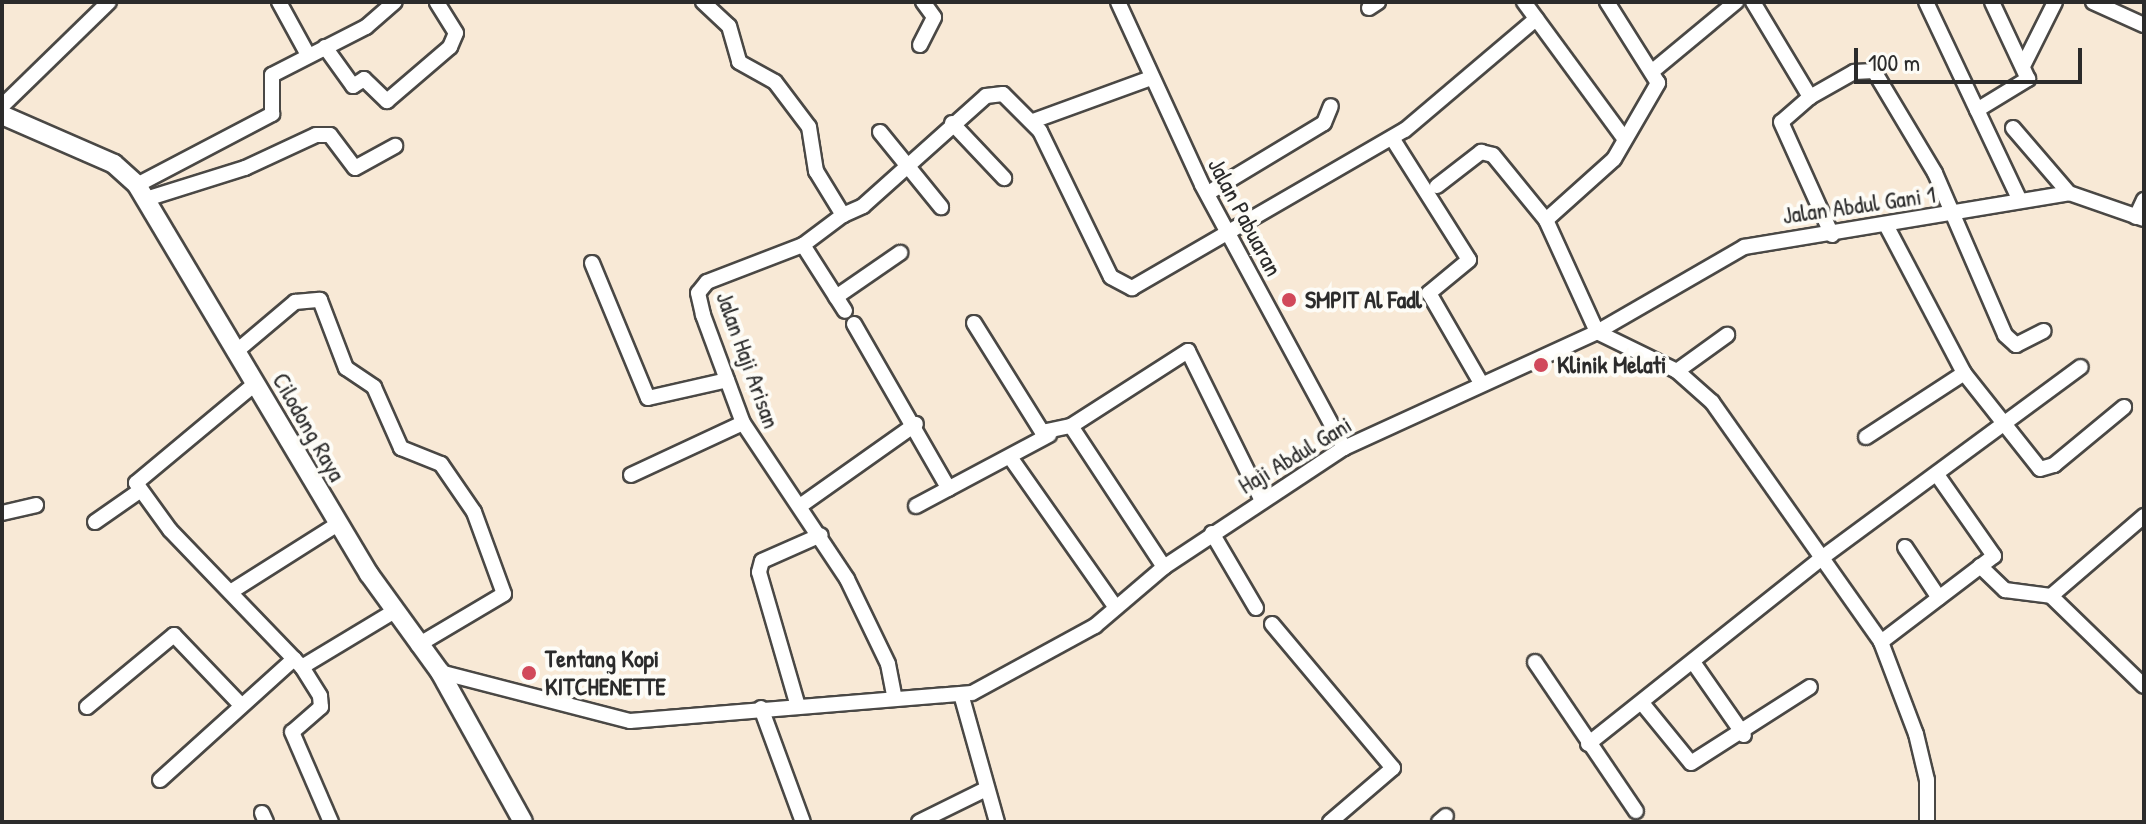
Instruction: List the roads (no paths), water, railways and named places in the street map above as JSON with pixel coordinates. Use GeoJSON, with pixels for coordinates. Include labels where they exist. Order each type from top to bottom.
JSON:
{"type":"FeatureCollection","features":[{"type":"Feature","properties":{"kind":"street"},"geometry":{"type":"LineString","coordinates":[[2,106],[109,2]]}},
{"type":"Feature","properties":{"kind":"street"},"geometry":{"type":"LineString","coordinates":[[279,2],[308,55]]}},
{"type":"Feature","properties":{"kind":"street"},"geometry":{"type":"LineString","coordinates":[[145,197],[272,114],[268,79],[395,2]]}},
{"type":"Feature","properties":{"kind":"street"},"geometry":{"type":"LineString","coordinates":[[325,47],[353,86],[364,79],[387,101],[450,47],[456,33],[437,2]]}},
{"type":"Feature","properties":{"kind":"street"},"geometry":{"type":"LineString","coordinates":[[703,2],[729,26],[739,62],[775,82],[809,127],[816,171],[843,215]]}},
{"type":"Feature","properties":{"kind":"street"},"geometry":{"type":"LineString","coordinates":[[923,2],[934,17]]}},
{"type":"Feature","properties":{"kind":"street"},"geometry":{"type":"LineString","coordinates":[[920,45],[945,2]]}},
{"type":"Feature","properties":{"kind":"street","name":"Jalan Pabuaran"},"geometry":{"type":"LineString","coordinates":[[1118,2],[1151,78],[1208,193],[1344,448]]}},
{"type":"Feature","properties":{"kind":"street"},"geometry":{"type":"LineString","coordinates":[[1524,2],[1624,138]]}},
{"type":"Feature","properties":{"kind":"street"},"geometry":{"type":"LineString","coordinates":[[1546,220],[1614,159],[1658,83],[1654,70],[1607,2]]}},
{"type":"Feature","properties":{"kind":"street"},"geometry":{"type":"LineString","coordinates":[[1654,70],[1736,2]]}},
{"type":"Feature","properties":{"kind":"street"},"geometry":{"type":"LineString","coordinates":[[1753,2],[1810,97]]}},
{"type":"Feature","properties":{"kind":"street"},"geometry":{"type":"LineString","coordinates":[[1926,2],[2019,199]]}},
{"type":"Feature","properties":{"kind":"street"},"geometry":{"type":"LineString","coordinates":[[1977,110],[2027,81],[2024,64],[1992,2]]}},
{"type":"Feature","properties":{"kind":"street"},"geometry":{"type":"LineString","coordinates":[[2024,64],[2055,2]]}},
{"type":"Feature","properties":{"kind":"street"},"geometry":{"type":"LineString","coordinates":[[2093,2],[2115,6],[2144,25]]}},
{"type":"Feature","properties":{"kind":"street"},"geometry":{"type":"LineString","coordinates":[[1151,78],[1033,121],[1122,287],[1144,283],[1228,228],[1392,138],[1536,19]]}},
{"type":"Feature","properties":{"kind":"street"},"geometry":{"type":"LineString","coordinates":[[1832,235],[1781,122],[1810,97],[1854,72],[1874,71],[1954,214],[2010,342],[2044,331]]}},
{"type":"Feature","properties":{"kind":"street","name":"Jalan Haji Arisan"},"geometry":{"type":"LineString","coordinates":[[894,696],[881,647],[821,535],[743,423],[700,288],[803,245],[907,164],[952,123],[995,93],[1033,121]]}},
{"type":"Feature","properties":{"kind":"street"},"geometry":{"type":"LineString","coordinates":[[1208,193],[1324,123],[1331,106]]}},
{"type":"Feature","properties":{"kind":"street","name":"Cilodong Raya"},"geometry":{"type":"LineString","coordinates":[[2,115],[114,164],[145,197],[338,524],[418,645],[440,672],[523,822]]}},
{"type":"Feature","properties":{"kind":"street"},"geometry":{"type":"LineString","coordinates":[[952,123],[1004,178]]}},
{"type":"Feature","properties":{"kind":"street"},"geometry":{"type":"LineString","coordinates":[[2013,128],[2069,193]]}},
{"type":"Feature","properties":{"kind":"street"},"geometry":{"type":"LineString","coordinates":[[880,132],[941,207]]}},
{"type":"Feature","properties":{"kind":"street"},"geometry":{"type":"LineString","coordinates":[[145,197],[245,168],[316,135],[330,135],[355,168],[395,146]]}},
{"type":"Feature","properties":{"kind":"street"},"geometry":{"type":"LineString","coordinates":[[1392,138],[1469,260],[1429,293],[1481,383]]}},
{"type":"Feature","properties":{"kind":"street"},"geometry":{"type":"LineString","coordinates":[[1437,186],[1486,151],[1546,220],[1597,332],[1677,371],[1712,402],[1881,642],[1916,734],[1927,780],[1927,822]]}},
{"type":"Feature","properties":{"kind":"street","name":"Jalan Abdul Gani 1"},"geometry":{"type":"LineString","coordinates":[[1597,332],[1744,247],[1832,235],[1954,214],[2019,199],[2069,193],[2140,218]]}},
{"type":"Feature","properties":{"kind":"street"},"geometry":{"type":"LineString","coordinates":[[2140,218],[2144,200]]}},
{"type":"Feature","properties":{"kind":"street"},"geometry":{"type":"LineString","coordinates":[[1886,225],[1964,373],[2005,426],[2046,470],[2124,407]]}},
{"type":"Feature","properties":{"kind":"street"},"geometry":{"type":"LineString","coordinates":[[803,245],[916,424],[949,489]]}},
{"type":"Feature","properties":{"kind":"street"},"geometry":{"type":"LineString","coordinates":[[836,297],[900,253]]}},
{"type":"Feature","properties":{"kind":"street"},"geometry":{"type":"LineString","coordinates":[[592,263],[648,398],[727,380]]}},
{"type":"Feature","properties":{"kind":"street"},"geometry":{"type":"LineString","coordinates":[[238,350],[295,302],[320,300],[346,368],[374,387],[401,448],[441,464],[474,512],[504,594],[418,645]]}},
{"type":"Feature","properties":{"kind":"street"},"geometry":{"type":"LineString","coordinates":[[974,323],[1049,435]]}},
{"type":"Feature","properties":{"kind":"street","name":"Haji Abdul Gani"},"geometry":{"type":"LineString","coordinates":[[440,672],[630,721],[797,703],[961,694],[1030,666],[1116,608],[1164,567],[1212,533],[1344,448],[1597,332]]}},
{"type":"Feature","properties":{"kind":"street"},"geometry":{"type":"LineString","coordinates":[[1677,371],[1727,335]]}},
{"type":"Feature","properties":{"kind":"street"},"geometry":{"type":"LineString","coordinates":[[916,506],[1071,426],[1188,351],[1261,499]]}},
{"type":"Feature","properties":{"kind":"street"},"geometry":{"type":"LineString","coordinates":[[1588,744],[1823,557],[1938,476],[2081,367]]}},
{"type":"Feature","properties":{"kind":"street"},"geometry":{"type":"LineString","coordinates":[[1866,437],[1964,373]]}},
{"type":"Feature","properties":{"kind":"street"},"geometry":{"type":"LineString","coordinates":[[256,383],[136,483],[138,492],[298,663],[321,707],[292,732],[331,822]]}},
{"type":"Feature","properties":{"kind":"street"},"geometry":{"type":"LineString","coordinates":[[631,475],[743,423]]}},
{"type":"Feature","properties":{"kind":"street"},"geometry":{"type":"LineString","coordinates":[[800,506],[916,424]]}},
{"type":"Feature","properties":{"kind":"street"},"geometry":{"type":"LineString","coordinates":[[1071,426],[1164,567]]}},
{"type":"Feature","properties":{"kind":"street"},"geometry":{"type":"LineString","coordinates":[[1010,457],[1116,608]]}},
{"type":"Feature","properties":{"kind":"street"},"geometry":{"type":"LineString","coordinates":[[1881,642],[1980,566],[1992,551],[1938,476]]}},
{"type":"Feature","properties":{"kind":"street"},"geometry":{"type":"LineString","coordinates":[[95,522],[138,492]]}},
{"type":"Feature","properties":{"kind":"street"},"geometry":{"type":"LineString","coordinates":[[2,513],[36,505]]}},
{"type":"Feature","properties":{"kind":"street"},"geometry":{"type":"LineString","coordinates":[[2051,596],[2144,516]]}},
{"type":"Feature","properties":{"kind":"street"},"geometry":{"type":"LineString","coordinates":[[232,591],[338,524]]}},
{"type":"Feature","properties":{"kind":"street"},"geometry":{"type":"LineString","coordinates":[[1212,533],[1256,608]]}},
{"type":"Feature","properties":{"kind":"street"},"geometry":{"type":"LineString","coordinates":[[797,703],[759,572],[762,561],[821,535]]}},
{"type":"Feature","properties":{"kind":"street"},"geometry":{"type":"LineString","coordinates":[[1905,547],[1939,598]]}},
{"type":"Feature","properties":{"kind":"street"},"geometry":{"type":"LineString","coordinates":[[1980,566],[2005,590],[2051,596],[2144,686]]}},
{"type":"Feature","properties":{"kind":"street"},"geometry":{"type":"LineString","coordinates":[[160,780],[241,705],[298,663],[395,611]]}},
{"type":"Feature","properties":{"kind":"street"},"geometry":{"type":"LineString","coordinates":[[1272,624],[1393,768],[1332,821]]}},
{"type":"Feature","properties":{"kind":"street"},"geometry":{"type":"LineString","coordinates":[[87,707],[174,635],[241,705]]}},
{"type":"Feature","properties":{"kind":"street"},"geometry":{"type":"LineString","coordinates":[[1535,662],[1636,811]]}},
{"type":"Feature","properties":{"kind":"street"},"geometry":{"type":"LineString","coordinates":[[1693,662],[1744,735]]}},
{"type":"Feature","properties":{"kind":"street"},"geometry":{"type":"LineString","coordinates":[[1642,703],[1691,763],[1744,735],[1810,687]]}},
{"type":"Feature","properties":{"kind":"street"},"geometry":{"type":"LineString","coordinates":[[961,694],[997,822]]}},
{"type":"Feature","properties":{"kind":"street"},"geometry":{"type":"LineString","coordinates":[[761,708],[803,822]]}},
{"type":"Feature","properties":{"kind":"street"},"geometry":{"type":"LineString","coordinates":[[919,822],[986,789]]}},
{"type":"Feature","properties":{"kind":"place","name":"SMPIT Al Fadl"},"geometry":{"type":"Point","coordinates":[1289,300]}},
{"type":"Feature","properties":{"kind":"place","name":"Klinik Melati"},"geometry":{"type":"Point","coordinates":[1541,365]}},
{"type":"Feature","properties":{"kind":"place","name":"Tentang Kopi KITCHENETTE"},"geometry":{"type":"Point","coordinates":[529,673]}}]}
